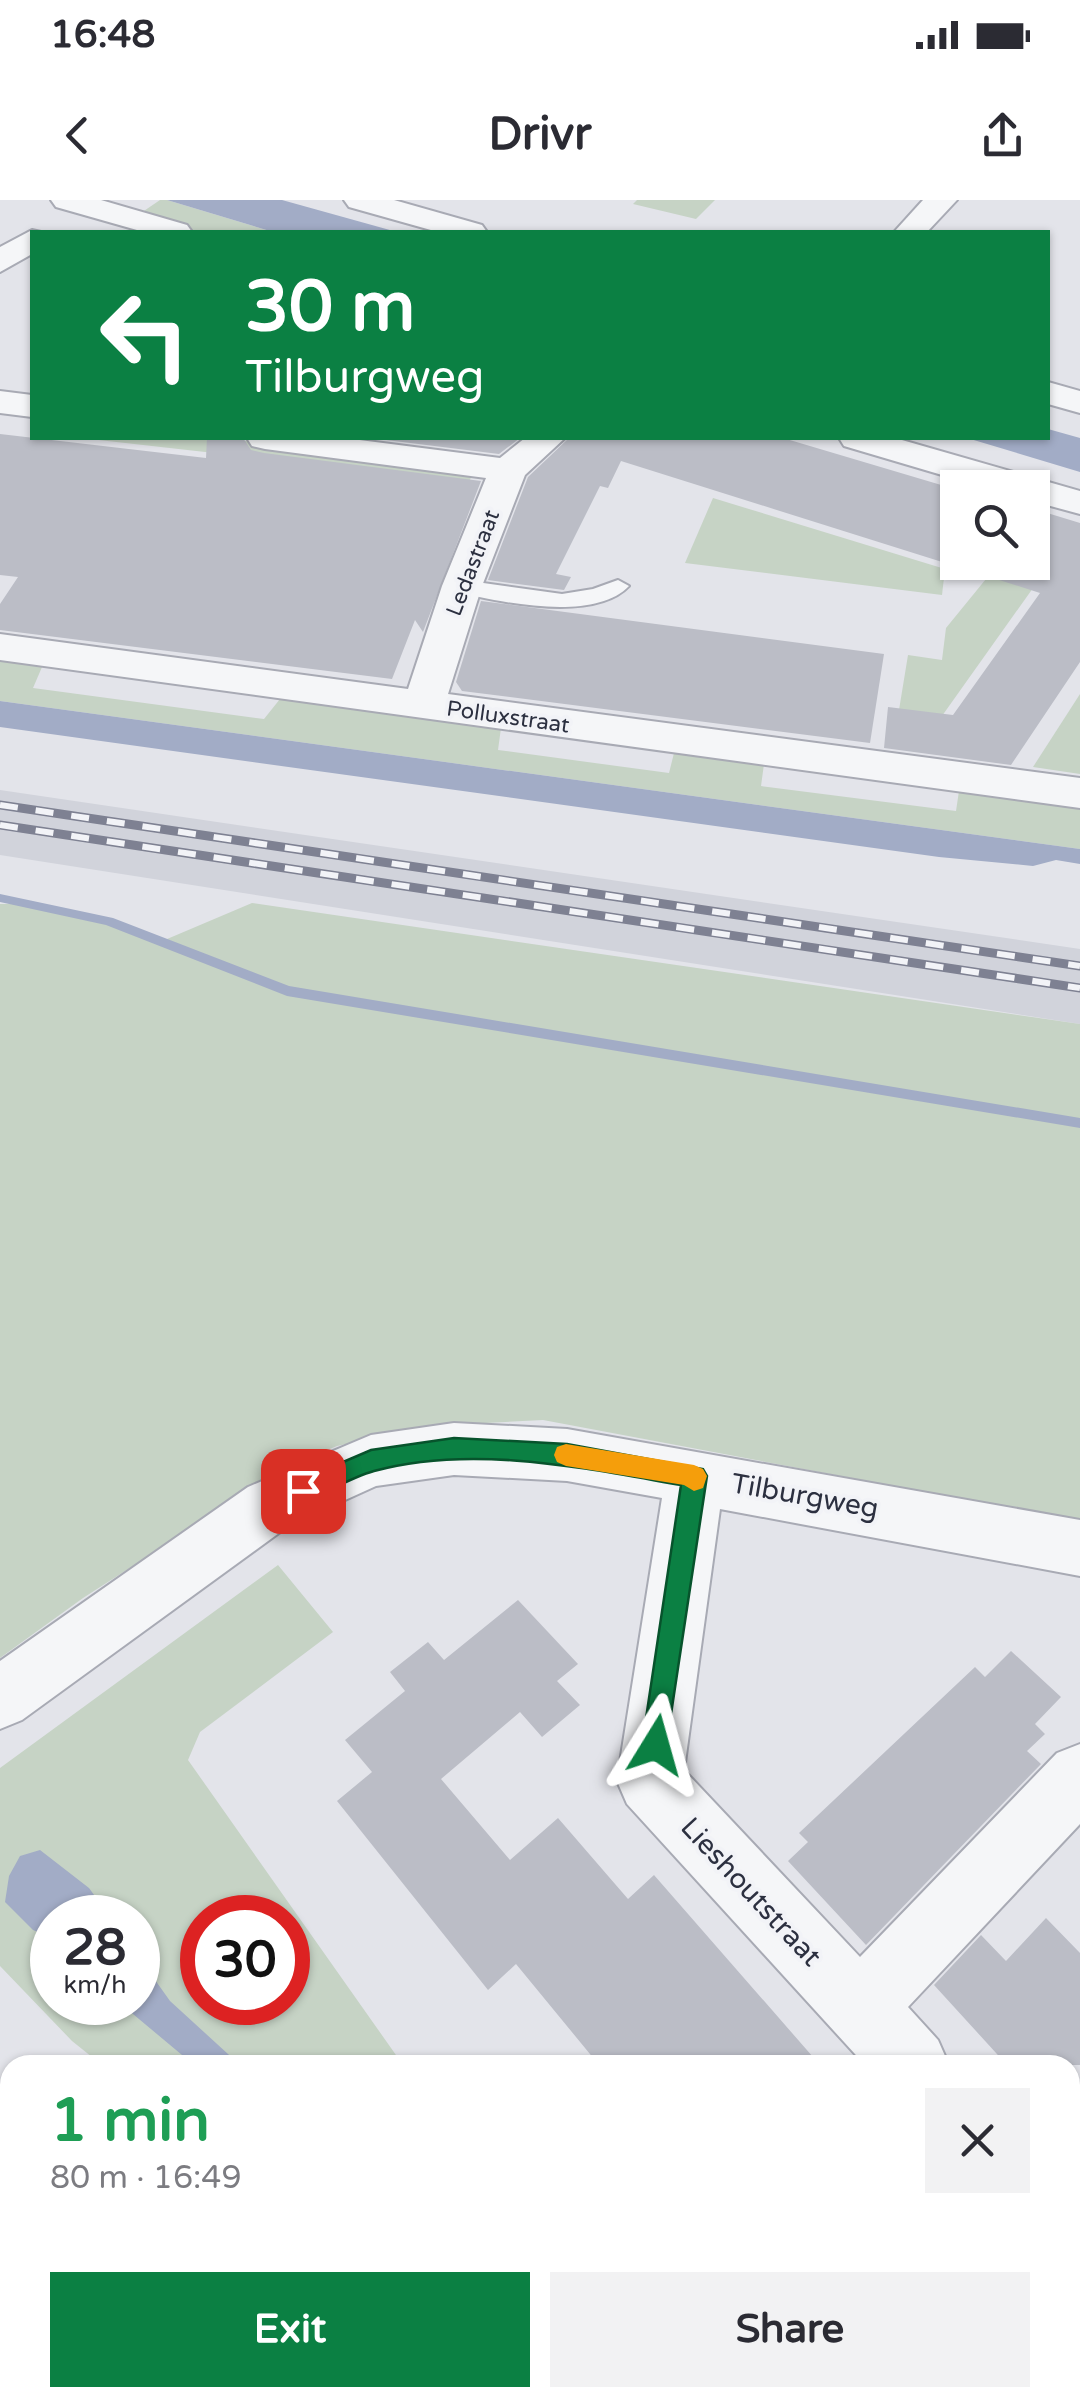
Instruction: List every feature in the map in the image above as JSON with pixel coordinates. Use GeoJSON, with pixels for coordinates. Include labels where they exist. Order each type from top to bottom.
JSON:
{"type":"FeatureCollection","features":[{"type":"Feature","properties":{"kind":"street"},"geometry":{"type":"LineString","coordinates":[[360,200],[405,206],[465,230]]}},
{"type":"Feature","properties":{"kind":"street"},"geometry":{"type":"LineString","coordinates":[[912,230],[941,200]]}},
{"type":"Feature","properties":{"kind":"street"},"geometry":{"type":"LineString","coordinates":[[46,230],[81,202],[170,230]]}},
{"type":"Feature","properties":{"kind":"street"},"geometry":{"type":"LineString","coordinates":[[0,262],[30,241]]}},
{"type":"Feature","properties":{"kind":"street"},"geometry":{"type":"LineString","coordinates":[[1050,394],[1080,402]]}},
{"type":"Feature","properties":{"kind":"street"},"geometry":{"type":"LineString","coordinates":[[0,402],[30,406]]}},
{"type":"Feature","properties":{"kind":"street"},"geometry":{"type":"LineString","coordinates":[[281,440],[508,470]]}},
{"type":"Feature","properties":{"kind":"street","name":"Ledastraat"},"geometry":{"type":"LineString","coordinates":[[423,705],[462,586],[508,470],[545,440]]}},
{"type":"Feature","properties":{"kind":"street"},"geometry":{"type":"LineString","coordinates":[[864,440],[968,470]]}},
{"type":"Feature","properties":{"kind":"street"},"geometry":{"type":"LineString","coordinates":[[1050,494],[1080,503]]}},
{"type":"Feature","properties":{"kind":"street","name":"Polluxstraat"},"geometry":{"type":"LineString","coordinates":[[0,647],[1080,794]]}},
{"type":"Feature","properties":{"kind":"street","name":"Tilburgweg"},"geometry":{"type":"LineString","coordinates":[[0,1698],[269,1506],[371,1461],[454,1449],[567,1455],[1080,1548]]}},
{"type":"Feature","properties":{"kind":"street","name":"Lieshoutstraat"},"geometry":{"type":"LineString","coordinates":[[694,1476],[650,1781],[904,2055]]}},
{"type":"Feature","properties":{"kind":"street"},"geometry":{"type":"LineString","coordinates":[[859,2008],[1080,1776]]}},
{"type":"Feature","properties":{"kind":"lane"},"geometry":{"type":"LineString","coordinates":[[462,586],[567,600],[604,594],[618,586]]}},
{"type":"Feature","properties":{"kind":"shaded area"},"geometry":{"type":"Polygon","coordinates":[[[0,790],[1080,949],[1080,1024],[0,855],[0,790]]]}},
{"type":"Feature","properties":{"kind":"green space"},"geometry":{"type":"Polygon","coordinates":[[[160,200],[167,200],[266,230],[190,230],[138,215],[160,200]]]}},
{"type":"Feature","properties":{"kind":"green space"},"geometry":{"type":"Polygon","coordinates":[[[637,200],[715,200],[696,219],[633,204],[637,200]]]}},
{"type":"Feature","properties":{"kind":"green space"},"geometry":{"type":"Polygon","coordinates":[[[99,440],[237,440],[474,471],[469,482],[99,440]]]}},
{"type":"Feature","properties":{"kind":"green space"},"geometry":{"type":"Polygon","coordinates":[[[713,498],[940,567],[940,580],[944,580],[942,595],[685,563],[713,498]]]}},
{"type":"Feature","properties":{"kind":"green space"},"geometry":{"type":"Polygon","coordinates":[[[1065,543],[1050,564],[1050,552],[1065,543]]]}},
{"type":"Feature","properties":{"kind":"green space"},"geometry":{"type":"Polygon","coordinates":[[[985,580],[1039,580],[937,723],[899,710],[908,655],[942,660],[946,628],[985,580]]]}},
{"type":"Feature","properties":{"kind":"green space"},"geometry":{"type":"Polygon","coordinates":[[[0,661],[42,667],[33,688],[264,719],[280,699],[501,728],[498,750],[669,773],[678,751],[764,764],[761,786],[956,811],[959,791],[1080,806],[1080,849],[0,701],[0,661]]]}},
{"type":"Feature","properties":{"kind":"green space"},"geometry":{"type":"Polygon","coordinates":[[[1080,694],[1080,774],[1033,767],[1080,694]]]}},
{"type":"Feature","properties":{"kind":"green space"},"geometry":{"type":"Polygon","coordinates":[[[252,903],[1080,1024],[1080,1521],[543,1420],[428,1426],[337,1446],[290,1465],[83,1598],[0,1658],[0,904],[44,904],[160,942],[252,903]]]}},
{"type":"Feature","properties":{"kind":"green space"},"geometry":{"type":"Polygon","coordinates":[[[278,1565],[333,1632],[200,1732],[188,1760],[283,1895],[180,1895],[180,2025],[310,2025],[310,1933],[396,2055],[90,2055],[57,2025],[160,2025],[160,1895],[30,1895],[30,1997],[0,1966],[0,1768],[278,1565]]]}},
{"type":"Feature","properties":{"kind":"water"},"geometry":{"type":"Polygon","coordinates":[[[167,200],[282,200],[390,230],[266,230],[167,200]]]}},
{"type":"Feature","properties":{"kind":"water"},"geometry":{"type":"Polygon","coordinates":[[[1050,430],[1080,438],[1080,472],[974,440],[1050,440],[1050,430]]]}},
{"type":"Feature","properties":{"kind":"water"},"geometry":{"type":"Polygon","coordinates":[[[0,701],[1080,849],[1080,864],[1056,860],[1033,866],[939,857],[0,727],[0,701]]]}},
{"type":"Feature","properties":{"kind":"water"},"geometry":{"type":"Polygon","coordinates":[[[40,1850],[94,1895],[30,1895],[30,1927],[5,1902],[9,1876],[20,1856],[40,1850]]]}},
{"type":"Feature","properties":{"kind":"water"},"geometry":{"type":"Polygon","coordinates":[[[160,1987],[180,2010],[180,2025],[196,2025],[229,2055],[182,2055],[146,2025],[160,2025],[160,1987]]]}},
{"type":"Feature","properties":{"kind":"building"},"geometry":{"type":"Polygon","coordinates":[[[0,434],[206,458],[207,440],[244,440],[251,450],[264,453],[481,481],[423,632],[415,620],[392,679],[0,630],[0,604],[18,577],[0,575],[0,434]]]}},
{"type":"Feature","properties":{"kind":"building"},"geometry":{"type":"Polygon","coordinates":[[[386,440],[517,440],[499,454],[386,440]]]}},
{"type":"Feature","properties":{"kind":"building"},"geometry":{"type":"Polygon","coordinates":[[[567,440],[790,440],[940,485],[940,561],[621,461],[608,488],[600,486],[556,574],[571,577],[564,590],[488,580],[528,477],[567,440]]]}},
{"type":"Feature","properties":{"kind":"building"},"geometry":{"type":"Polygon","coordinates":[[[1050,514],[1080,523],[1080,662],[1011,765],[884,748],[888,707],[953,715],[1040,593],[999,580],[1050,580],[1050,514]]]}},
{"type":"Feature","properties":{"kind":"building"},"geometry":{"type":"Polygon","coordinates":[[[481,601],[884,654],[870,743],[462,691],[456,682],[481,601]]]}},
{"type":"Feature","properties":{"kind":"building"},"geometry":{"type":"Polygon","coordinates":[[[518,1600],[578,1664],[557,1681],[580,1705],[542,1737],[520,1712],[441,1779],[510,1860],[558,1818],[628,1899],[654,1875],[811,2055],[591,2055],[516,1964],[488,1990],[337,1801],[372,1772],[345,1740],[405,1691],[390,1672],[428,1642],[444,1660],[518,1600]]]}},
{"type":"Feature","properties":{"kind":"building"},"geometry":{"type":"Polygon","coordinates":[[[1011,1651],[1061,1697],[1035,1724],[1045,1734],[1027,1751],[1041,1764],[866,1945],[788,1861],[808,1842],[799,1833],[975,1667],[985,1677],[1011,1651]]]}},
{"type":"Feature","properties":{"kind":"building"},"geometry":{"type":"Polygon","coordinates":[[[1046,1918],[1080,1953],[1080,2055],[998,2055],[934,1985],[981,1935],[1006,1961],[1046,1918]]]}},
{"type":"Feature","properties":{"kind":"waterway"},"geometry":{"type":"LineString","coordinates":[[0,898],[108,921],[287,991],[1080,1123]]}},
{"type":"Feature","properties":{"kind":"railway"},"geometry":{"type":"LineString","coordinates":[[0,805],[1080,966]]}},
{"type":"Feature","properties":{"kind":"railway"},"geometry":{"type":"LineString","coordinates":[[0,825],[1080,988]]}},
{"type":"Feature","properties":{"kind":"slow traffic"},"geometry":{"type":"LineString","coordinates":[[566,1455],[694,1476],[694,1480]]}},
{"type":"Feature","properties":{"kind":"route"},"geometry":{"type":"LineString","coordinates":[[303,1491],[371,1461],[454,1449],[567,1455],[694,1476],[656,1745]]}}]}
